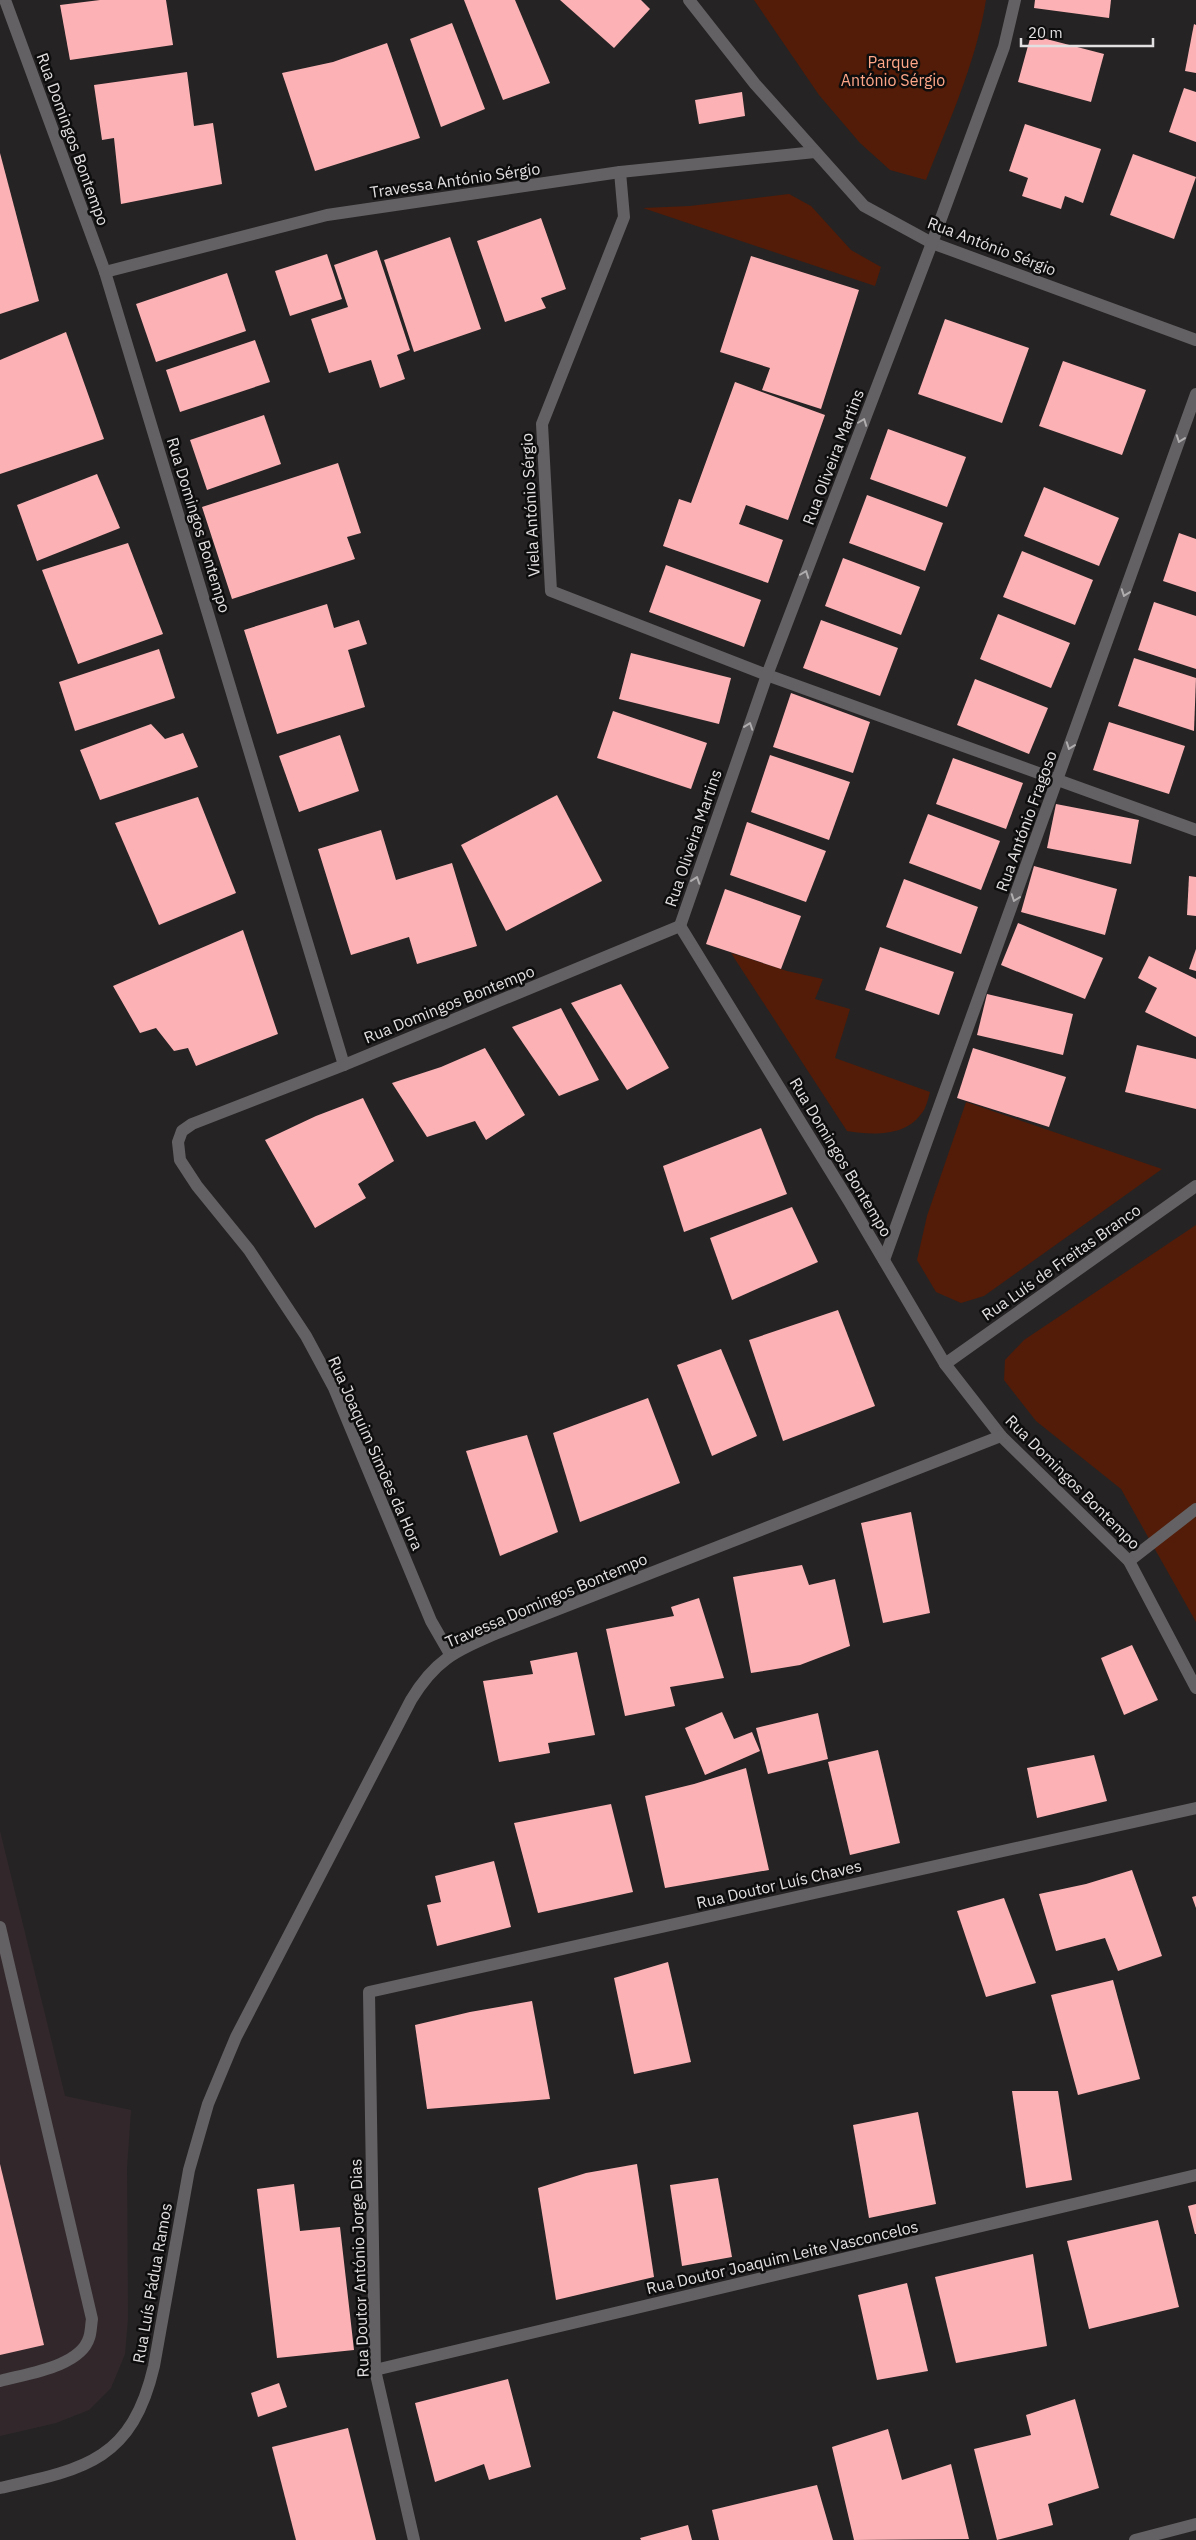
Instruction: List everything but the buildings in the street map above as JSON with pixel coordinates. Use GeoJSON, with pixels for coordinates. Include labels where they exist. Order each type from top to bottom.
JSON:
{"type":"FeatureCollection","features":[{"type":"Feature","properties":{"kind":"street","name":"Rua Domingos Bontempo"},"geometry":{"type":"LineString","coordinates":[[5,0],[105,272],[344,1065]]}},
{"type":"Feature","properties":{"kind":"street","name":"Rua António Sérgio"},"geometry":{"type":"LineString","coordinates":[[689,0],[755,84],[864,206],[932,243],[1196,340]]}},
{"type":"Feature","properties":{"kind":"street","name":"Rua Oliveira Martins"},"geometry":{"type":"LineString","coordinates":[[680,926],[767,675],[932,243],[1004,47],[1015,0]]}},
{"type":"Feature","properties":{"kind":"street","name":"Travessa António Sérgio"},"geometry":{"type":"LineString","coordinates":[[105,272],[327,215],[620,172],[815,152]]}},
{"type":"Feature","properties":{"kind":"street","name":"Viela António Sérgio"},"geometry":{"type":"LineString","coordinates":[[620,172],[624,217],[542,424],[551,591],[767,675]]}},
{"type":"Feature","properties":{"kind":"street","name":"Rua António Fragoso"},"geometry":{"type":"LineString","coordinates":[[884,1260],[1196,394]]}},
{"type":"Feature","properties":{"kind":"street"},"geometry":{"type":"LineString","coordinates":[[767,675],[1196,830]]}},
{"type":"Feature","properties":{"kind":"street","name":"Rua Domingos Bontempo"},"geometry":{"type":"LineString","coordinates":[[192,1124],[344,1065],[680,926],[884,1260],[945,1364],[1001,1436],[1130,1561],[1196,1688]]}},
{"type":"Feature","properties":{"kind":"street","name":"Rua Joaquim Simões da Hora"},"geometry":{"type":"LineString","coordinates":[[192,1124],[182,1131],[178,1142],[180,1160],[249,1250],[306,1336],[334,1388],[431,1621],[450,1654]]}},
{"type":"Feature","properties":{"kind":"street","name":"Rua Luís de Freitas Branco"},"geometry":{"type":"LineString","coordinates":[[945,1364],[1196,1186]]}},
{"type":"Feature","properties":{"kind":"street","name":"Travessa Domingos Bontempo"},"geometry":{"type":"LineString","coordinates":[[252,2005],[411,1700],[434,1668],[450,1654],[495,1634],[1001,1436]]}},
{"type":"Feature","properties":{"kind":"street"},"geometry":{"type":"LineString","coordinates":[[1130,1561],[1196,1509]]}},
{"type":"Feature","properties":{"kind":"street","name":"Rua Doutor Luís Chaves"},"geometry":{"type":"LineString","coordinates":[[369,1992],[1196,1808]]}},
{"type":"Feature","properties":{"kind":"street"},"geometry":{"type":"LineString","coordinates":[[0,1927],[92,2319],[90,2339],[82,2351],[56,2367],[0,2381]]}},
{"type":"Feature","properties":{"kind":"street","name":"Rua Doutor António Jorge Dias"},"geometry":{"type":"LineString","coordinates":[[369,1992],[375,2370],[414,2540]]}},
{"type":"Feature","properties":{"kind":"street","name":"Rua Luís Pádua Ramos"},"geometry":{"type":"LineString","coordinates":[[0,2488],[60,2474],[84,2465],[113,2446],[126,2434],[139,2415],[148,2392],[154,2366],[189,2170],[197,2137],[221,2070],[252,2005]]}},
{"type":"Feature","properties":{"kind":"street","name":"Rua Doutor Joaquim Leite Vasconcelos"},"geometry":{"type":"LineString","coordinates":[[375,2370],[1196,2175]]}},
{"type":"Feature","properties":{"kind":"street"},"geometry":{"type":"LineString","coordinates":[[1135,2540],[1196,2524]]}},
{"type":"Feature","properties":{"kind":"shaded area"},"geometry":{"type":"Polygon","coordinates":[[[0,1831],[65,2096],[131,2110],[127,2168],[128,2318],[125,2354],[111,2388],[89,2410],[56,2423],[0,2436],[0,1831]]]}},
{"type":"Feature","properties":{"kind":"green space","name":"Parque António Sérgio"},"geometry":{"type":"Polygon","coordinates":[[[754,0],[986,0],[969,69],[926,180],[890,170],[860,143],[819,95],[754,0]]]}},
{"type":"Feature","properties":{"kind":"green space"},"geometry":{"type":"Polygon","coordinates":[[[789,194],[811,206],[851,250],[881,267],[875,286],[643,208],[690,206],[789,194]]]}},
{"type":"Feature","properties":{"kind":"green space"},"geometry":{"type":"Polygon","coordinates":[[[731,953],[787,971],[823,979],[815,999],[850,1009],[835,1058],[930,1092],[923,1112],[906,1127],[897,1131],[866,1133],[847,1131],[731,953]]]}},
{"type":"Feature","properties":{"kind":"green space"},"geometry":{"type":"Polygon","coordinates":[[[966,1102],[1162,1169],[984,1296],[961,1303],[936,1292],[917,1260],[927,1216],[966,1102]]]}},
{"type":"Feature","properties":{"kind":"green space"},"geometry":{"type":"Polygon","coordinates":[[[1196,1225],[1196,1622],[1121,1489],[1036,1421],[1004,1380],[1005,1360],[1024,1340],[1196,1225]]]}}]}
